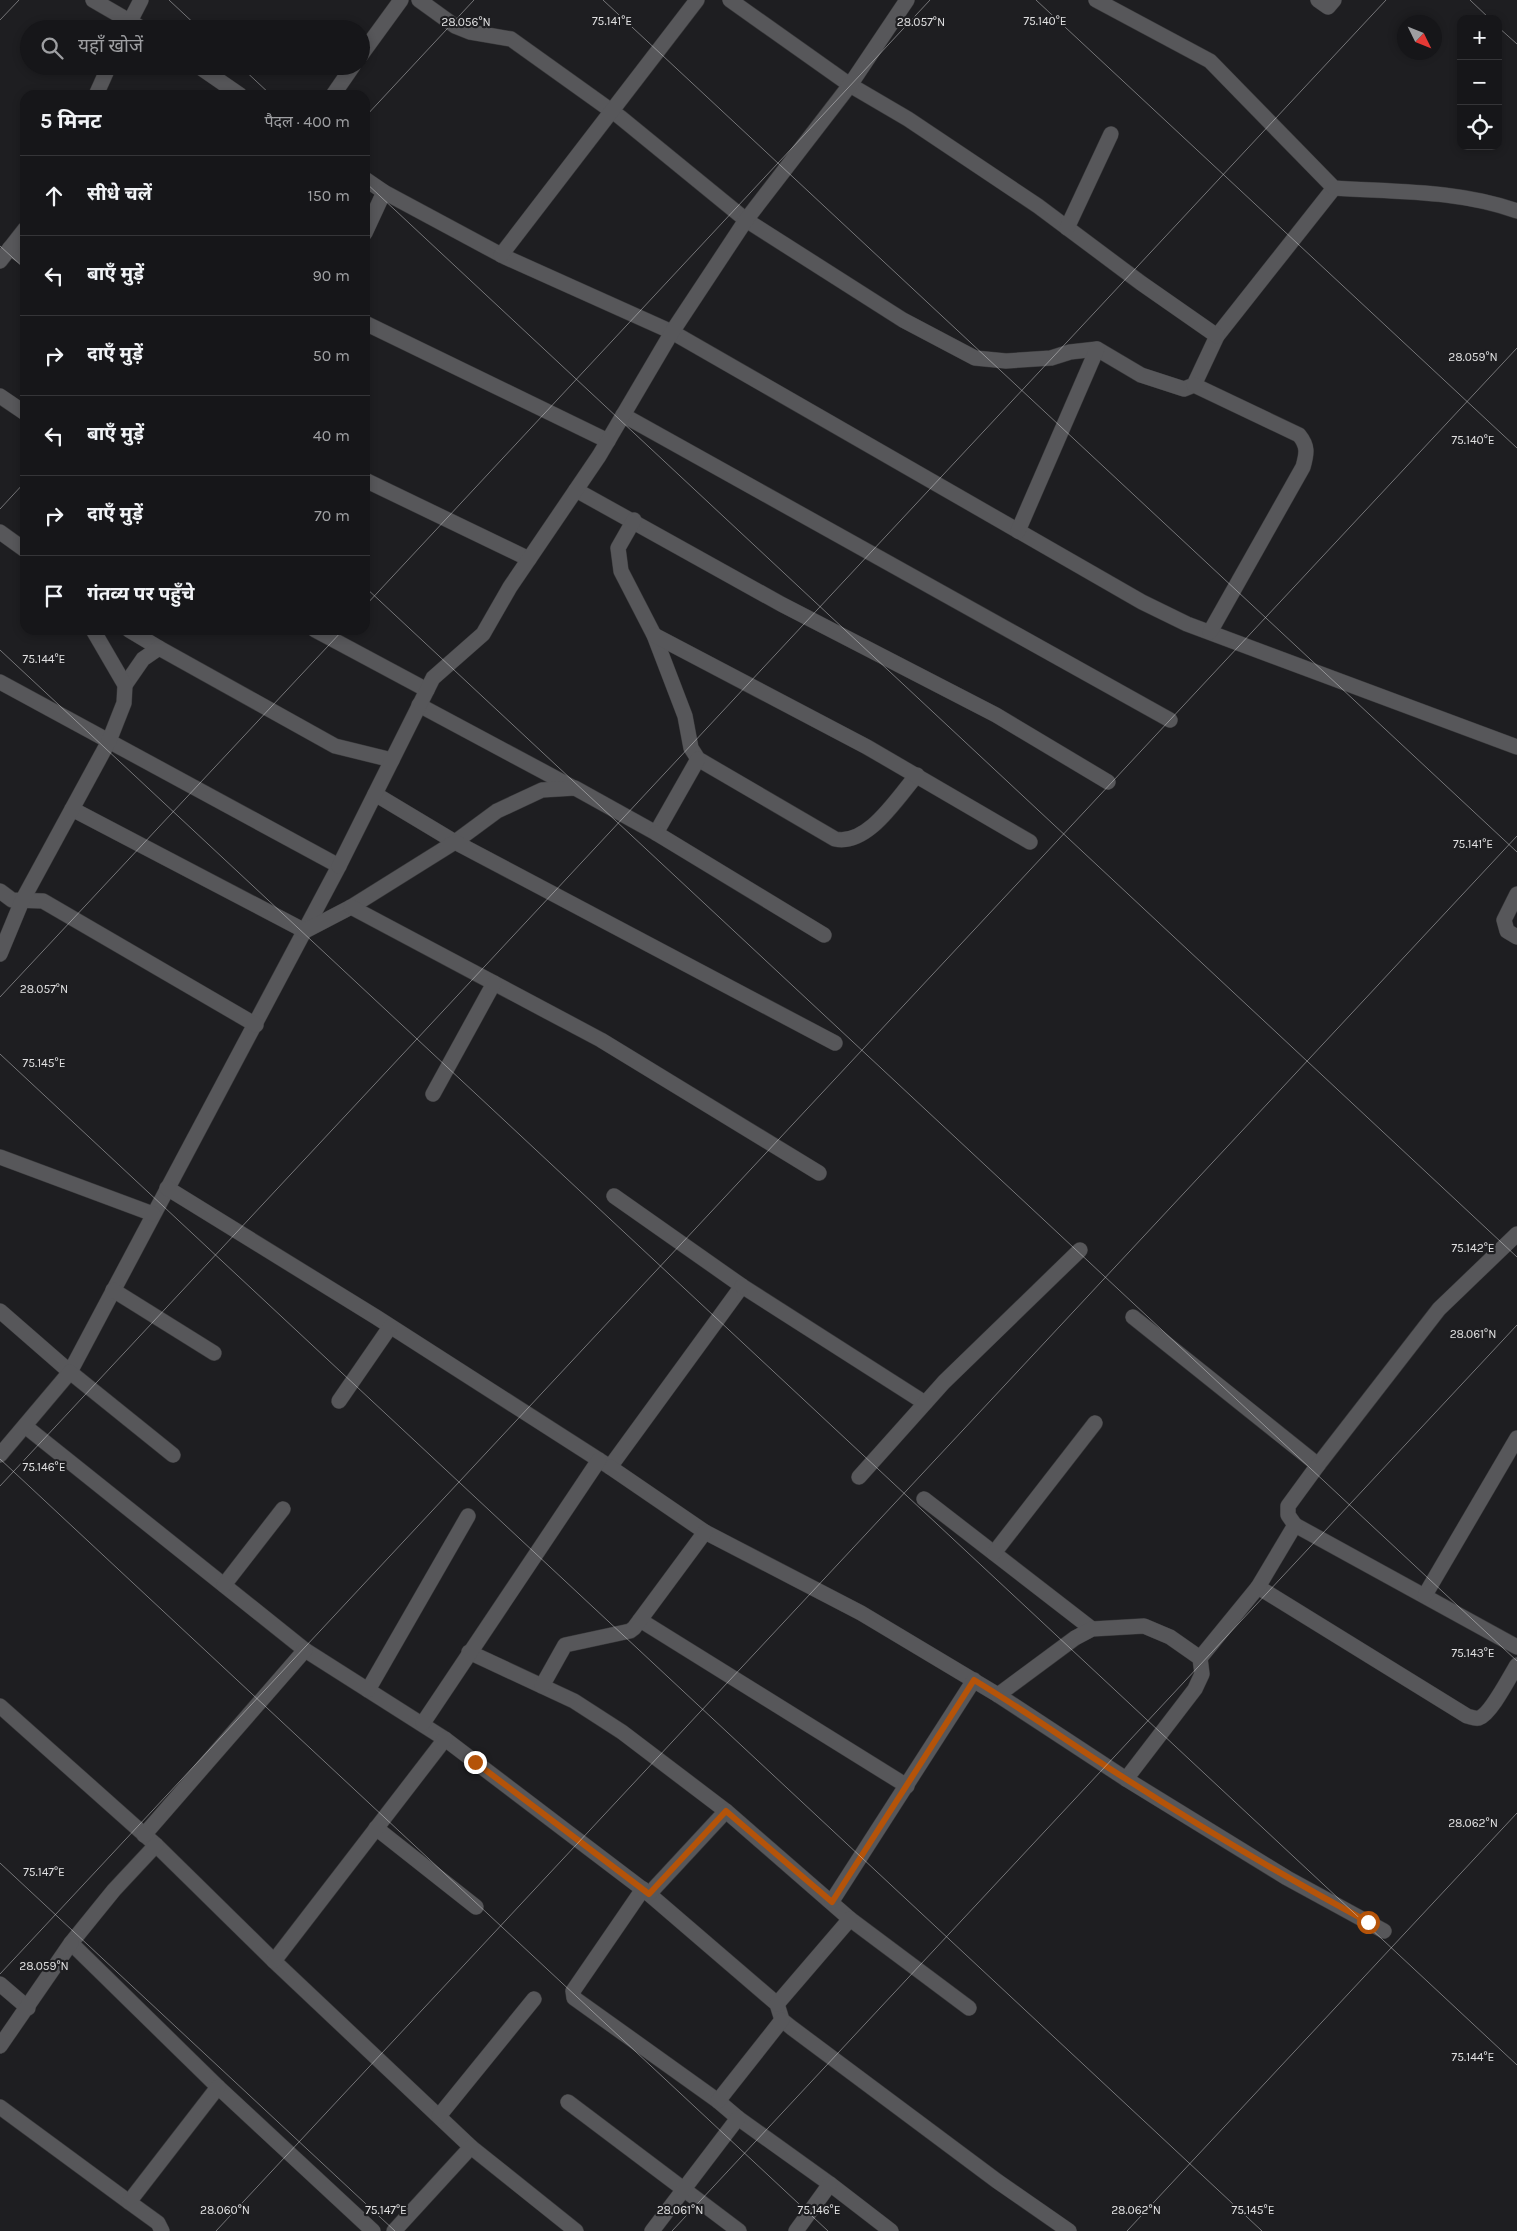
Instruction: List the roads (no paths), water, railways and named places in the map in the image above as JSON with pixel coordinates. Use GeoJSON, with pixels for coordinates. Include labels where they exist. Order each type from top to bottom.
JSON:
{"type":"FeatureCollection","features":[{"type":"Feature","properties":{"kind":"street"},"geometry":{"type":"LineString","coordinates":[[93,0],[124,20]]}},
{"type":"Feature","properties":{"kind":"street"},"geometry":{"type":"LineString","coordinates":[[135,20],[141,0]]}},
{"type":"Feature","properties":{"kind":"street"},"geometry":{"type":"LineString","coordinates":[[370,43],[401,0]]}},
{"type":"Feature","properties":{"kind":"street"},"geometry":{"type":"LineString","coordinates":[[419,0],[455,26],[470,32],[511,39],[612,112],[746,220],[903,320],[975,358],[1006,361],[1051,358],[1070,352],[1097,349],[1141,376],[1184,389],[1194,385],[1217,336],[1334,188]]}},
{"type":"Feature","properties":{"kind":"street"},"geometry":{"type":"LineString","coordinates":[[501,255],[697,0]]}},
{"type":"Feature","properties":{"kind":"street"},"geometry":{"type":"LineString","coordinates":[[730,0],[850,85],[908,119],[1067,228],[1217,336]]}},
{"type":"Feature","properties":{"kind":"street"},"geometry":{"type":"LineString","coordinates":[[0,1455],[70,1372],[256,1025],[339,866],[433,678],[483,634],[529,559],[608,441],[672,332],[746,220],[850,85],[907,0]]}},
{"type":"Feature","properties":{"kind":"street"},"geometry":{"type":"LineString","coordinates":[[1096,0],[1210,61],[1334,188],[1431,193],[1490,202],[1517,211]]}},
{"type":"Feature","properties":{"kind":"street"},"geometry":{"type":"LineString","coordinates":[[1318,0],[1328,7],[1334,0]]}},
{"type":"Feature","properties":{"kind":"street"},"geometry":{"type":"LineString","coordinates":[[98,90],[105,75]]}},
{"type":"Feature","properties":{"kind":"street"},"geometry":{"type":"LineString","coordinates":[[211,75],[233,90]]}},
{"type":"Feature","properties":{"kind":"street"},"geometry":{"type":"LineString","coordinates":[[336,90],[347,75]]}},
{"type":"Feature","properties":{"kind":"street"},"geometry":{"type":"LineString","coordinates":[[1067,228],[1111,134]]}},
{"type":"Feature","properties":{"kind":"street"},"geometry":{"type":"LineString","coordinates":[[370,182],[384,192],[501,255],[672,332],[1142,602],[1187,624],[1517,747]]}},
{"type":"Feature","properties":{"kind":"street"},"geometry":{"type":"LineString","coordinates":[[370,222],[384,192]]}},
{"type":"Feature","properties":{"kind":"street"},"geometry":{"type":"LineString","coordinates":[[0,261],[20,235]]}},
{"type":"Feature","properties":{"kind":"street"},"geometry":{"type":"LineString","coordinates":[[10,248],[20,255]]}},
{"type":"Feature","properties":{"kind":"street"},"geometry":{"type":"LineString","coordinates":[[370,325],[608,441]]}},
{"type":"Feature","properties":{"kind":"street"},"geometry":{"type":"LineString","coordinates":[[1018,530],[1097,349]]}},
{"type":"Feature","properties":{"kind":"street"},"geometry":{"type":"LineString","coordinates":[[1194,385],[1299,435],[1305,443],[1307,453],[1303,467],[1210,632]]}},
{"type":"Feature","properties":{"kind":"street"},"geometry":{"type":"LineString","coordinates":[[0,396],[20,410]]}},
{"type":"Feature","properties":{"kind":"street"},"geometry":{"type":"LineString","coordinates":[[623,415],[1170,720]]}},
{"type":"Feature","properties":{"kind":"street"},"geometry":{"type":"LineString","coordinates":[[370,482],[529,559]]}},
{"type":"Feature","properties":{"kind":"street"},"geometry":{"type":"LineString","coordinates":[[576,490],[634,520],[782,604],[996,715],[1108,782]]}},
{"type":"Feature","properties":{"kind":"street"},"geometry":{"type":"LineString","coordinates":[[634,520],[618,548],[621,571],[654,635],[685,716],[690,748],[698,759],[835,839],[844,841],[862,835],[873,826],[916,775]]}},
{"type":"Feature","properties":{"kind":"street"},"geometry":{"type":"LineString","coordinates":[[0,532],[20,546]]}},
{"type":"Feature","properties":{"kind":"street"},"geometry":{"type":"LineString","coordinates":[[96,635],[125,685]]}},
{"type":"Feature","properties":{"kind":"street"},"geometry":{"type":"LineString","coordinates":[[137,635],[335,746],[392,760]]}},
{"type":"Feature","properties":{"kind":"street"},"geometry":{"type":"LineString","coordinates":[[324,635],[427,690]]}},
{"type":"Feature","properties":{"kind":"street"},"geometry":{"type":"LineString","coordinates":[[654,635],[868,747],[1030,842]]}},
{"type":"Feature","properties":{"kind":"street"},"geometry":{"type":"LineString","coordinates":[[0,954],[22,901],[109,741],[124,702],[125,685],[143,659],[159,648]]}},
{"type":"Feature","properties":{"kind":"street"},"geometry":{"type":"LineString","coordinates":[[0,682],[339,866]]}},
{"type":"Feature","properties":{"kind":"street"},"geometry":{"type":"LineString","coordinates":[[419,706],[656,833],[824,935]]}},
{"type":"Feature","properties":{"kind":"street"},"geometry":{"type":"LineString","coordinates":[[656,833],[698,759]]}},
{"type":"Feature","properties":{"kind":"street"},"geometry":{"type":"LineString","coordinates":[[305,931],[351,907],[455,842],[497,811],[542,790],[575,788]]}},
{"type":"Feature","properties":{"kind":"street"},"geometry":{"type":"LineString","coordinates":[[375,794],[455,842],[835,1043]]}},
{"type":"Feature","properties":{"kind":"street"},"geometry":{"type":"LineString","coordinates":[[72,809],[305,931]]}},
{"type":"Feature","properties":{"kind":"street"},"geometry":{"type":"LineString","coordinates":[[0,891],[12,900],[44,901],[256,1025]]}},
{"type":"Feature","properties":{"kind":"street"},"geometry":{"type":"LineString","coordinates":[[1517,894],[1504,920],[1507,931],[1517,938]]}},
{"type":"Feature","properties":{"kind":"street"},"geometry":{"type":"LineString","coordinates":[[351,907],[601,1040],[819,1173]]}},
{"type":"Feature","properties":{"kind":"street"},"geometry":{"type":"LineString","coordinates":[[433,1094],[494,983]]}},
{"type":"Feature","properties":{"kind":"street"},"geometry":{"type":"LineString","coordinates":[[0,1157],[153,1214]]}},
{"type":"Feature","properties":{"kind":"street"},"geometry":{"type":"LineString","coordinates":[[167,1188],[390,1327],[604,1464],[705,1532],[861,1613],[974,1680],[1126,1779],[1287,1878],[1384,1931]]}},
{"type":"Feature","properties":{"kind":"street"},"geometry":{"type":"LineString","coordinates":[[614,1196],[742,1286],[925,1403]]}},
{"type":"Feature","properties":{"kind":"street"},"geometry":{"type":"LineString","coordinates":[[1517,1234],[1439,1309],[1288,1506],[1288,1515],[1295,1525],[1517,1646]]}},
{"type":"Feature","properties":{"kind":"street"},"geometry":{"type":"LineString","coordinates":[[860,1477],[944,1382],[1080,1250]]}},
{"type":"Feature","properties":{"kind":"street"},"geometry":{"type":"LineString","coordinates":[[423,1723],[469,1652],[604,1464],[742,1286]]}},
{"type":"Feature","properties":{"kind":"street"},"geometry":{"type":"LineString","coordinates":[[113,1290],[214,1353]]}},
{"type":"Feature","properties":{"kind":"street"},"geometry":{"type":"LineString","coordinates":[[0,1311],[70,1372],[173,1455]]}},
{"type":"Feature","properties":{"kind":"street"},"geometry":{"type":"LineString","coordinates":[[1133,1317],[1318,1465]]}},
{"type":"Feature","properties":{"kind":"street"},"geometry":{"type":"LineString","coordinates":[[338,1401],[390,1327]]}},
{"type":"Feature","properties":{"kind":"street"},"geometry":{"type":"LineString","coordinates":[[994,1553],[1095,1423]]}},
{"type":"Feature","properties":{"kind":"street"},"geometry":{"type":"LineString","coordinates":[[25,1426],[305,1650],[423,1723],[646,1892],[777,2004],[782,2020],[898,2109],[1069,2231]]}},
{"type":"Feature","properties":{"kind":"street"},"geometry":{"type":"LineString","coordinates":[[1425,1595],[1517,1438]]}},
{"type":"Feature","properties":{"kind":"street"},"geometry":{"type":"LineString","coordinates":[[924,1498],[1092,1629]]}},
{"type":"Feature","properties":{"kind":"street"},"geometry":{"type":"LineString","coordinates":[[224,1585],[283,1509]]}},
{"type":"Feature","properties":{"kind":"street"},"geometry":{"type":"LineString","coordinates":[[368,1690],[468,1516]]}},
{"type":"Feature","properties":{"kind":"street"},"geometry":{"type":"LineString","coordinates":[[1126,1779],[1196,1689],[1202,1674],[1200,1658],[1258,1587],[1295,1525]]}},
{"type":"Feature","properties":{"kind":"street"},"geometry":{"type":"LineString","coordinates":[[542,1686],[565,1645],[630,1631],[705,1532]]}},
{"type":"Feature","properties":{"kind":"street"},"geometry":{"type":"LineString","coordinates":[[1258,1587],[1467,1716],[1480,1718],[1488,1711],[1517,1665]]}},
{"type":"Feature","properties":{"kind":"street"},"geometry":{"type":"LineString","coordinates":[[640,1620],[908,1786]]}},
{"type":"Feature","properties":{"kind":"street"},"geometry":{"type":"LineString","coordinates":[[998,1695],[1075,1638],[1092,1629],[1144,1626],[1170,1637],[1200,1658]]}},
{"type":"Feature","properties":{"kind":"street"},"geometry":{"type":"LineString","coordinates":[[144,1836],[305,1650]]}},
{"type":"Feature","properties":{"kind":"street"},"geometry":{"type":"LineString","coordinates":[[469,1652],[574,1701],[622,1732],[726,1811],[850,1919],[969,2008]]}},
{"type":"Feature","properties":{"kind":"street"},"geometry":{"type":"LineString","coordinates":[[832,1902],[908,1786],[974,1680]]}},
{"type":"Feature","properties":{"kind":"street"},"geometry":{"type":"LineString","coordinates":[[0,1706],[156,1845],[274,1962],[471,2147],[576,2231]]}},
{"type":"Feature","properties":{"kind":"street"},"geometry":{"type":"LineString","coordinates":[[274,1962],[445,1739]]}},
{"type":"Feature","properties":{"kind":"street"},"geometry":{"type":"LineString","coordinates":[[726,1811],[646,1892],[572,1995],[718,2101],[738,2118],[830,2184],[891,2231]]}},
{"type":"Feature","properties":{"kind":"street"},"geometry":{"type":"LineString","coordinates":[[376,1828],[476,1907]]}},
{"type":"Feature","properties":{"kind":"street"},"geometry":{"type":"LineString","coordinates":[[0,2046],[71,1943],[114,1890],[156,1845]]}},
{"type":"Feature","properties":{"kind":"street"},"geometry":{"type":"LineString","coordinates":[[777,2004],[850,1919]]}},
{"type":"Feature","properties":{"kind":"street"},"geometry":{"type":"LineString","coordinates":[[71,1943],[218,2087],[373,2231]]}},
{"type":"Feature","properties":{"kind":"street"},"geometry":{"type":"LineString","coordinates":[[0,1984],[28,2008]]}},
{"type":"Feature","properties":{"kind":"street"},"geometry":{"type":"LineString","coordinates":[[439,2116],[534,1999]]}},
{"type":"Feature","properties":{"kind":"street"},"geometry":{"type":"LineString","coordinates":[[718,2101],[782,2020]]}},
{"type":"Feature","properties":{"kind":"street"},"geometry":{"type":"LineString","coordinates":[[129,2202],[218,2087]]}},
{"type":"Feature","properties":{"kind":"street"},"geometry":{"type":"LineString","coordinates":[[568,2102],[739,2231]]}},
{"type":"Feature","properties":{"kind":"street"},"geometry":{"type":"LineString","coordinates":[[0,2107],[158,2223],[162,2231]]}},
{"type":"Feature","properties":{"kind":"street"},"geometry":{"type":"LineString","coordinates":[[652,2231],[738,2118]]}},
{"type":"Feature","properties":{"kind":"street"},"geometry":{"type":"LineString","coordinates":[[394,2231],[471,2147]]}},
{"type":"Feature","properties":{"kind":"street"},"geometry":{"type":"LineString","coordinates":[[796,2231],[830,2184]]}}]}
